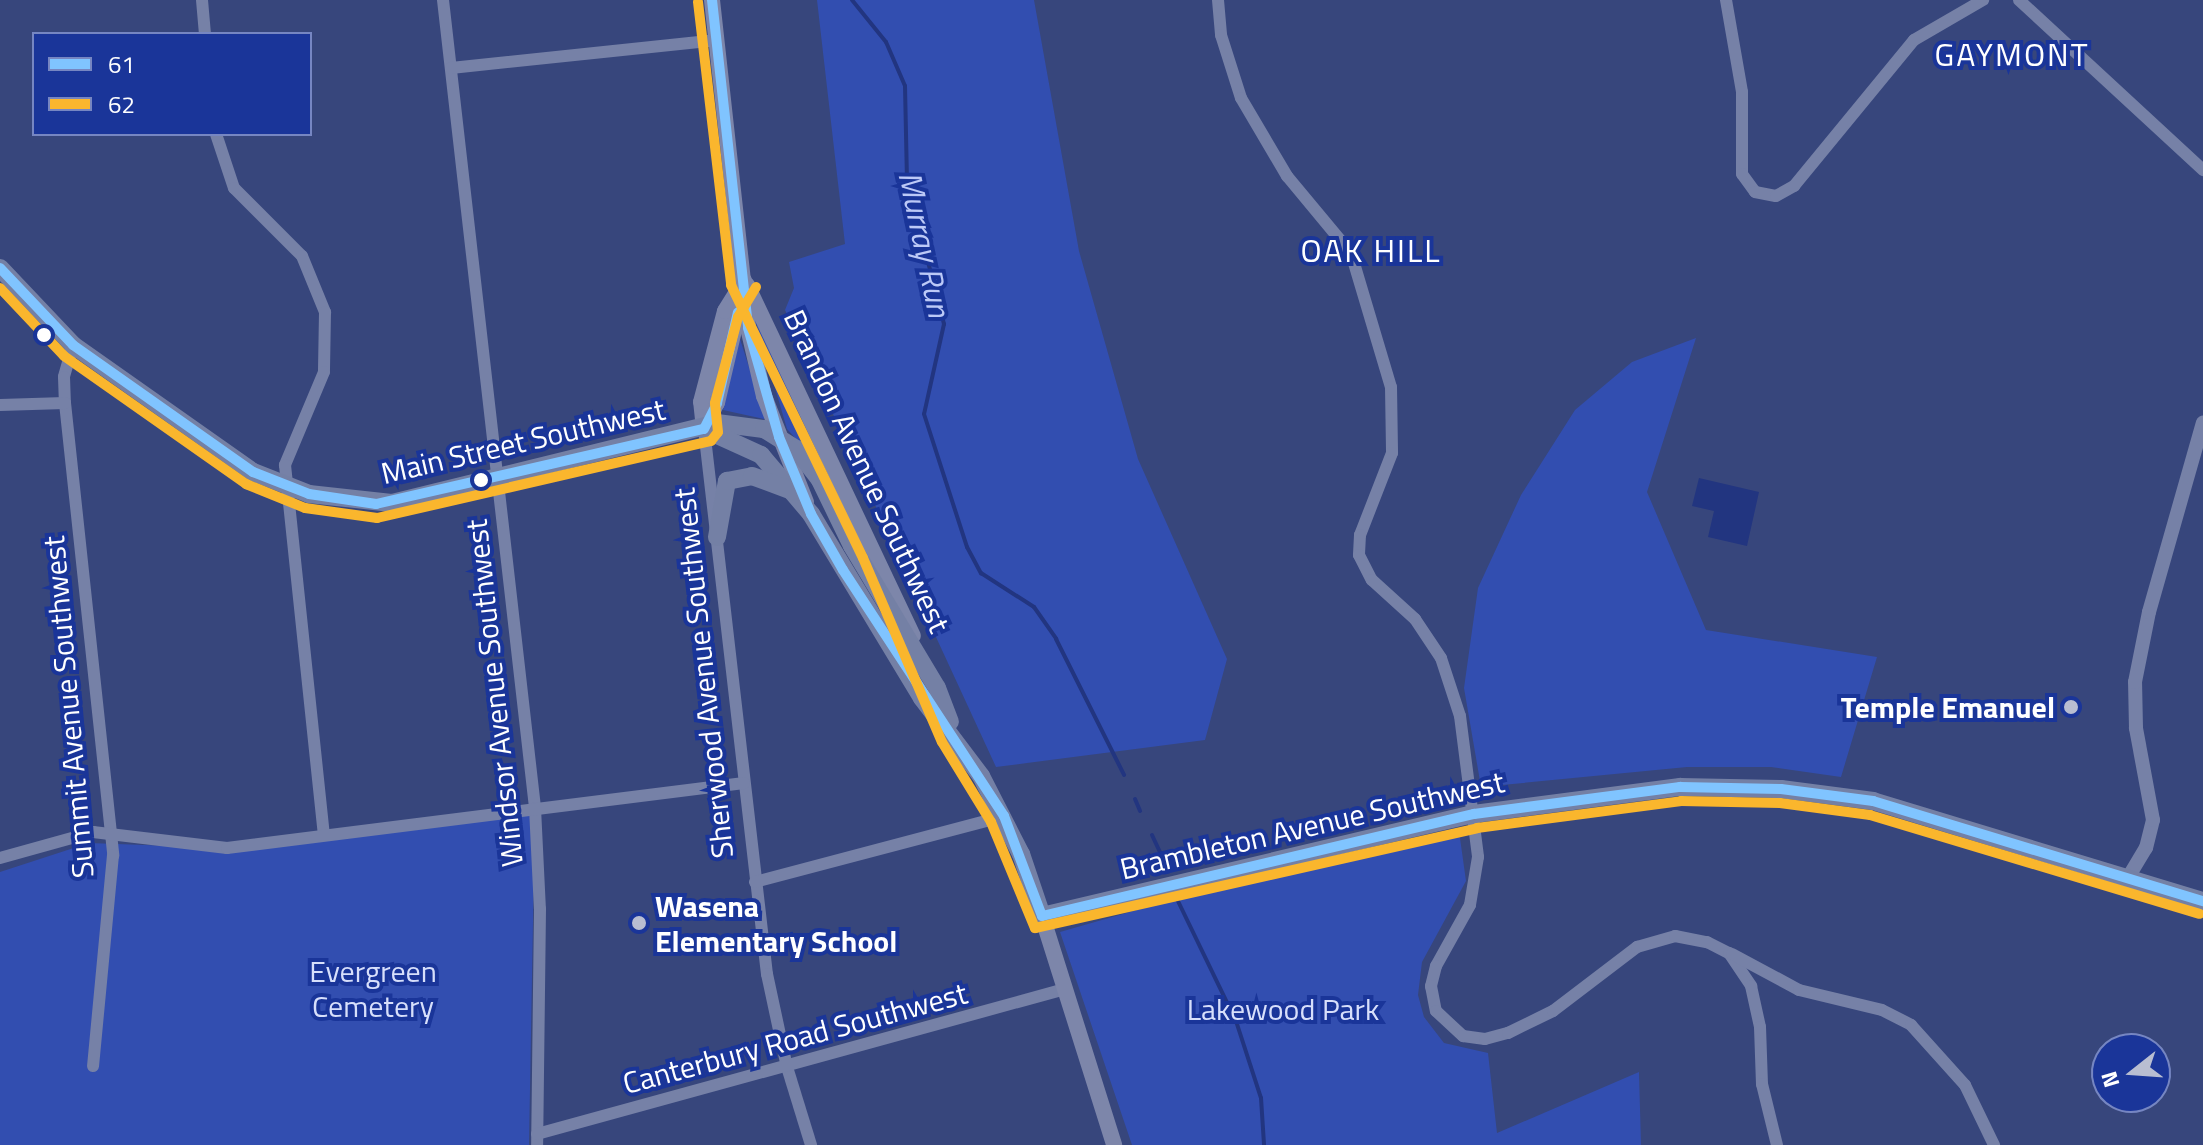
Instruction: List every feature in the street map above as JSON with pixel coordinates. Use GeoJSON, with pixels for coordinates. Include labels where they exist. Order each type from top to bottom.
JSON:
{"type":"FeatureCollection","features":[{"type":"Feature","properties":{"kind":"main road","name":"Brandon Avenue Southwest"},"geometry":{"type":"LineString","coordinates":[[712,0],[753,357],[779,437],[811,514],[922,698],[955,736],[1004,816],[1042,916],[1114,1145]]}},
{"type":"Feature","properties":{"kind":"main road","name":"Main Street Southwest"},"geometry":{"type":"LineString","coordinates":[[0,268],[73,345],[253,472],[287,487],[376,504],[704,429]]}},
{"type":"Feature","properties":{"kind":"main road","name":"Brandon Avenue Southwest"},"geometry":{"type":"LineString","coordinates":[[744,280],[937,688],[955,736]]}},
{"type":"Feature","properties":{"kind":"main road","name":"Sherwood Avenue Southwest"},"geometry":{"type":"LineString","coordinates":[[704,429],[717,403],[744,280]]}},
{"type":"Feature","properties":{"kind":"main road","name":"Brandon Avenue Southwest"},"geometry":{"type":"LineString","coordinates":[[704,429],[731,421],[779,437],[820,480],[852,546],[937,688]]}},
{"type":"Feature","properties":{"kind":"main road"},"geometry":{"type":"LineString","coordinates":[[704,429],[761,455],[811,514]]}},
{"type":"Feature","properties":{"kind":"main road"},"geometry":{"type":"LineString","coordinates":[[717,537],[727,481],[752,476],[795,492]]}},
{"type":"Feature","properties":{"kind":"main road","name":"Brambleton Avenue Southwest"},"geometry":{"type":"LineString","coordinates":[[1042,916],[1474,814],[1680,787],[1781,789],[1927,813],[2203,901]]}},
{"type":"Feature","properties":{"kind":"street"},"geometry":{"type":"LineString","coordinates":[[202,0],[205,32]]}},
{"type":"Feature","properties":{"kind":"street","name":"Windsor Avenue Southwest"},"geometry":{"type":"LineString","coordinates":[[443,0],[535,808],[540,909],[537,1139]]}},
{"type":"Feature","properties":{"kind":"street"},"geometry":{"type":"LineString","coordinates":[[1218,0],[1224,49],[1248,115],[1287,176],[1351,253],[1364,285],[1391,387],[1394,438],[1360,535],[1359,555],[1372,580],[1415,619],[1441,658],[1460,716],[1474,814],[1476,887],[1436,966],[1431,986],[1436,1011],[1451,1029],[1485,1039],[1530,1024],[1609,965],[1654,940],[1690,937],[1729,953],[1799,990],[1882,1010],[1911,1025],[1965,1085],[1994,1145]]}},
{"type":"Feature","properties":{"kind":"street"},"geometry":{"type":"LineString","coordinates":[[1726,0],[1742,92],[1742,174],[1755,192],[1776,196],[1794,186],[1914,40],[1983,0]]}},
{"type":"Feature","properties":{"kind":"street"},"geometry":{"type":"LineString","coordinates":[[2019,0],[2203,170]]}},
{"type":"Feature","properties":{"kind":"street"},"geometry":{"type":"LineString","coordinates":[[451,68],[716,40]]}},
{"type":"Feature","properties":{"kind":"street"},"geometry":{"type":"LineString","coordinates":[[217,136],[234,188],[302,256],[325,312],[324,372],[286,455],[324,835]]}},
{"type":"Feature","properties":{"kind":"street","name":"Summit Avenue Southwest"},"geometry":{"type":"LineString","coordinates":[[73,345],[64,377],[65,403],[111,833],[111,898],[93,1024],[93,1066]]}},
{"type":"Feature","properties":{"kind":"street"},"geometry":{"type":"LineString","coordinates":[[0,405],[65,403]]}},
{"type":"Feature","properties":{"kind":"street"},"geometry":{"type":"LineString","coordinates":[[2129,876],[2146,848],[2153,820],[2136,728],[2135,682],[2149,612],[2203,423]]}},
{"type":"Feature","properties":{"kind":"street","name":"Sherwood Avenue Southwest"},"geometry":{"type":"LineString","coordinates":[[704,429],[755,882],[787,1067],[811,1145]]}},
{"type":"Feature","properties":{"kind":"street"},"geometry":{"type":"LineString","coordinates":[[0,858],[76,834],[111,833],[197,848],[744,783]]}},
{"type":"Feature","properties":{"kind":"street"},"geometry":{"type":"LineString","coordinates":[[755,882],[1004,816]]}},
{"type":"Feature","properties":{"kind":"street"},"geometry":{"type":"LineString","coordinates":[[1729,953],[1757,1006],[1760,1070],[1777,1145]]}},
{"type":"Feature","properties":{"kind":"street","name":"Canterbury Road Southwest"},"geometry":{"type":"LineString","coordinates":[[537,1139],[1065,989]]}},
{"type":"Feature","properties":{"kind":"green space"},"geometry":{"type":"Polygon","coordinates":[[[817,0],[1034,0],[1079,251],[1138,459],[1227,659],[1205,740],[996,767],[785,310],[794,288],[789,262],[845,244],[817,0]]]}},
{"type":"Feature","properties":{"kind":"green space"},"geometry":{"type":"Polygon","coordinates":[[[754,316],[827,473],[787,429],[754,316]]]}},
{"type":"Feature","properties":{"kind":"green space"},"geometry":{"type":"Polygon","coordinates":[[[1696,338],[1647,492],[1706,630],[1877,657],[1841,777],[1771,767],[1687,767],[1481,787],[1464,688],[1478,588],[1521,495],[1575,410],[1632,362],[1696,338]]]}},
{"type":"Feature","properties":{"kind":"green space"},"geometry":{"type":"Polygon","coordinates":[[[740,339],[765,417],[764,419],[723,410],[740,339]]]}},
{"type":"Feature","properties":{"kind":"green space","name":"Evergreen Cemetery"},"geometry":{"type":"Polygon","coordinates":[[[535,808],[529,1145],[0,1145],[0,872],[89,843],[227,848],[535,808]]]}},
{"type":"Feature","properties":{"kind":"green space","name":"Lakewood Park"},"geometry":{"type":"Polygon","coordinates":[[[1459,831],[1466,881],[1422,962],[1418,995],[1424,1017],[1444,1043],[1488,1053],[1497,1133],[1639,1072],[1641,1145],[1132,1145],[1060,932],[1273,871],[1459,831]]]}},
{"type":"Feature","properties":{"kind":"shaded area"},"geometry":{"type":"Polygon","coordinates":[[[1699,478],[1759,492],[1747,546],[1708,537],[1714,511],[1692,506],[1699,478]]]}},
{"type":"Feature","properties":{"kind":"waterway","name":"Murray Run"},"geometry":{"type":"LineString","coordinates":[[852,0],[886,42],[905,86],[907,180],[944,324],[924,414],[967,547],[981,573],[1034,607],[1056,639],[1124,775]]}},
{"type":"Feature","properties":{"kind":"waterway","name":"Murray Run"},"geometry":{"type":"LineString","coordinates":[[1135,799],[1140,811]]}},
{"type":"Feature","properties":{"kind":"waterway","name":"Murray Run"},"geometry":{"type":"LineString","coordinates":[[1152,835],[1167,867]]}},
{"type":"Feature","properties":{"kind":"waterway","name":"Murray Run"},"geometry":{"type":"LineString","coordinates":[[1176,897],[1236,1021],[1261,1098],[1264,1145]]}},
{"type":"Feature","properties":{"kind":"transit line","name":"61"},"geometry":{"type":"LineString","coordinates":[[712,0],[748,328],[779,437],[811,514],[843,570],[1004,816],[1042,916],[1474,814],[1680,787],[1781,789],[1873,801],[2203,901]]}},
{"type":"Feature","properties":{"kind":"transit line","name":"62"},"geometry":{"type":"LineString","coordinates":[[698,2],[731,285],[863,558],[942,742],[991,822],[1035,928],[1477,828],[1681,801],[1780,803],[1870,815],[2199,914]]}},
{"type":"Feature","properties":{"kind":"transit line","name":"61"},"geometry":{"type":"LineString","coordinates":[[0,268],[73,345],[253,472],[309,494],[376,504],[704,429],[717,403],[738,312]]}},
{"type":"Feature","properties":{"kind":"transit line","name":"62"},"geometry":{"type":"LineString","coordinates":[[0,288],[64,356],[246,484],[305,508],[377,518],[711,441],[718,432],[715,403],[738,317],[756,287]]}},
{"type":"Feature","properties":{"kind":"place","name":"Temple Emanuel"},"geometry":{"type":"Point","coordinates":[2071,707]}},
{"type":"Feature","properties":{"kind":"place","name":"Wasena Elementary School"},"geometry":{"type":"Point","coordinates":[639,923]}},
{"type":"Feature","properties":{"kind":"district","name":"GAYMONT"},"geometry":{"type":"Point","coordinates":[2012,54]}},
{"type":"Feature","properties":{"kind":"district","name":"OAK HILL"},"geometry":{"type":"Point","coordinates":[1371,250]}}]}
